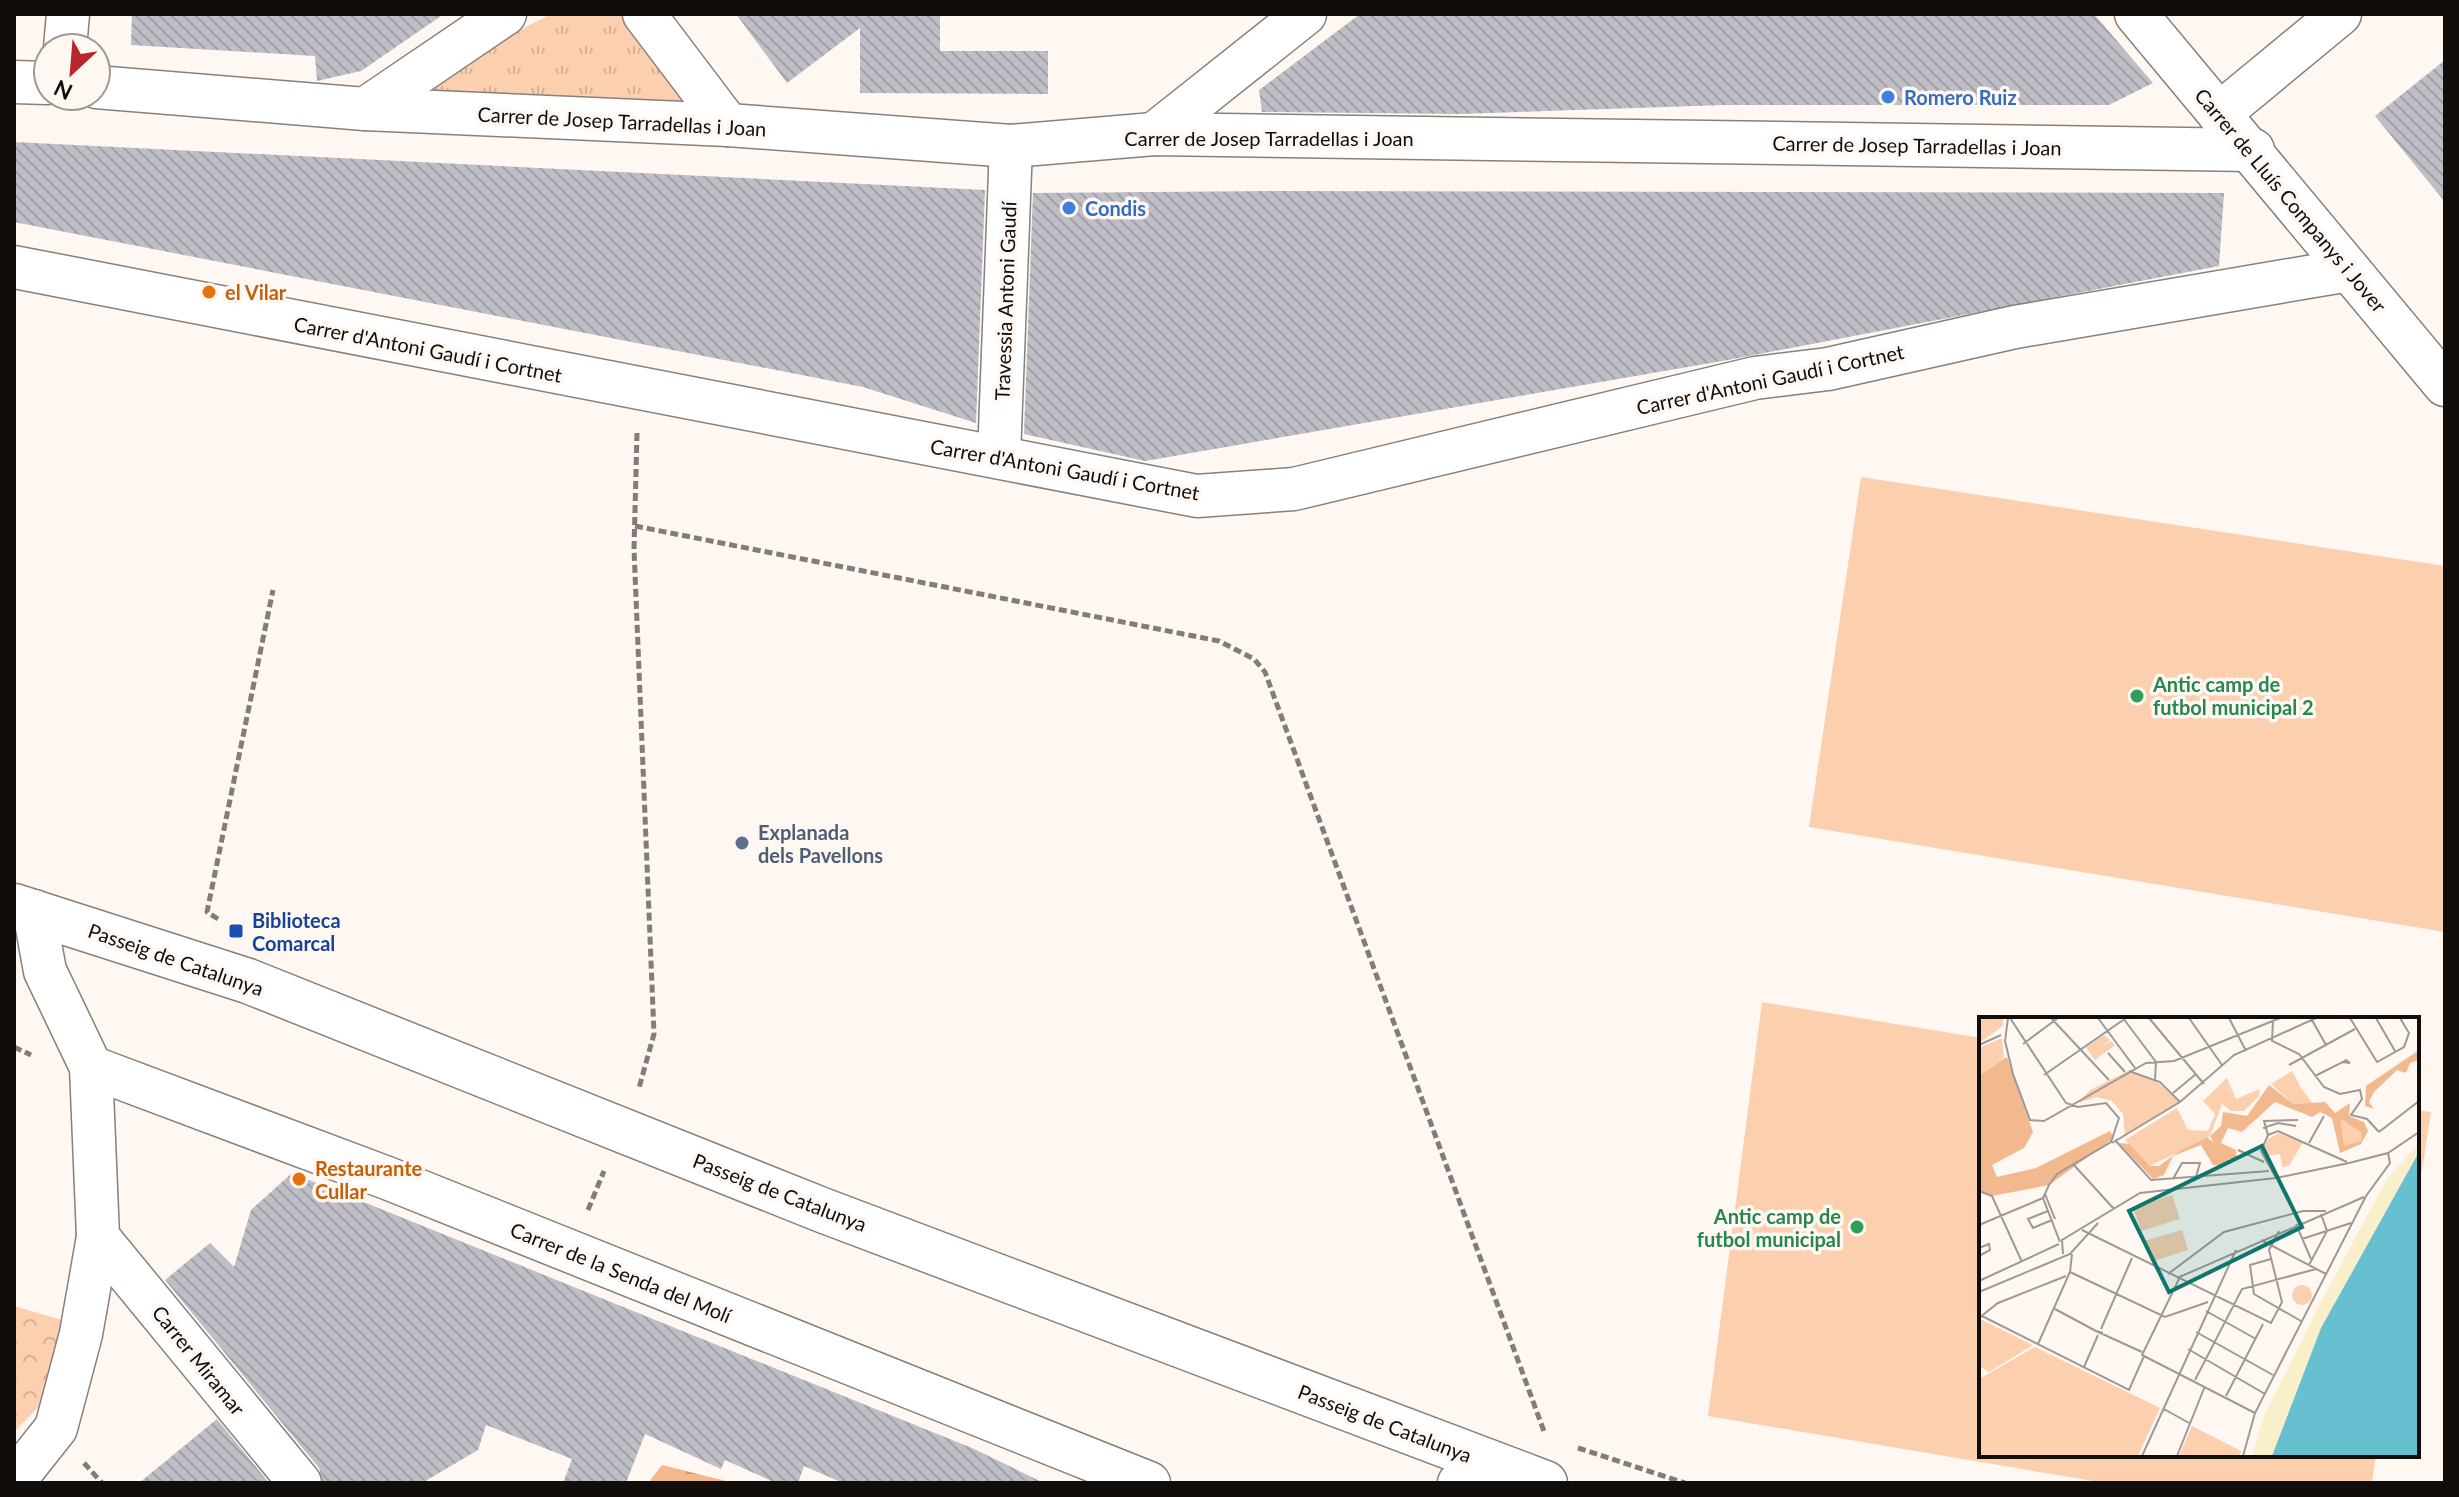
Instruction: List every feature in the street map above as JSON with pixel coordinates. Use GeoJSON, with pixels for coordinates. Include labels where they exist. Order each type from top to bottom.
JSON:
{"type":"FeatureCollection","features":[{"type":"Feature","properties":{"kind":"street"},"geometry":{"type":"LineString","coordinates":[[365,109],[505,14]]}},
{"type":"Feature","properties":{"kind":"street"},"geometry":{"type":"LineString","coordinates":[[644,14],[728,125]]}},
{"type":"Feature","properties":{"kind":"street"},"geometry":{"type":"LineString","coordinates":[[1154,134],[1305,14]]}},
{"type":"Feature","properties":{"kind":"street","name":"Carrer de Lluís Companys i Jover"},"geometry":{"type":"LineString","coordinates":[[2136,14],[2253,150],[2445,385]]}},
{"type":"Feature","properties":{"kind":"street"},"geometry":{"type":"LineString","coordinates":[[2219,114],[2340,14]]}},
{"type":"Feature","properties":{"kind":"street","name":"Carrer de Josep Tarradellas i Joan"},"geometry":{"type":"LineString","coordinates":[[112,88],[365,109],[728,125],[1011,146],[1154,134],[2253,150]]}},
{"type":"Feature","properties":{"kind":"street","name":"Travessia Antoni Gaudí"},"geometry":{"type":"LineString","coordinates":[[999,456],[1011,146]]}},
{"type":"Feature","properties":{"kind":"street","name":"Carrer d'Antoni Gaudí i Cortnet"},"geometry":{"type":"LineString","coordinates":[[14,267],[1197,496],[1294,489],[1755,378],[1828,369],[2015,327],[2349,270]]}},
{"type":"Feature","properties":{"kind":"street"},"geometry":{"type":"LineString","coordinates":[[14,1481],[56,1428],[81,1334],[98,1237],[91,1067],[45,971],[24,909]]}},
{"type":"Feature","properties":{"kind":"street","name":"Passeig de Catalunya"},"geometry":{"type":"LineString","coordinates":[[24,909],[248,981],[622,1130],[1533,1478]]}},
{"type":"Feature","properties":{"kind":"street","name":"Carrer de la Senda del Molí"},"geometry":{"type":"LineString","coordinates":[[91,1067],[387,1178],[1149,1483]]}},
{"type":"Feature","properties":{"kind":"street","name":"Carrer Miramar"},"geometry":{"type":"LineString","coordinates":[[98,1237],[300,1483]]}},
{"type":"Feature","properties":{"kind":"street"},"geometry":{"type":"LineString","coordinates":[[1459,1483],[1533,1478]]}},
{"type":"Feature","properties":{"kind":"path"},"geometry":{"type":"LineString","coordinates":[[588,1211],[636,1100],[654,1034],[635,526],[638,389]]}},
{"type":"Feature","properties":{"kind":"path"},"geometry":{"type":"LineString","coordinates":[[635,526],[1219,641],[1254,659],[1265,672],[1547,1439],[1533,1478]]}},
{"type":"Feature","properties":{"kind":"path"},"geometry":{"type":"LineString","coordinates":[[226,925],[207,912],[273,590]]}},
{"type":"Feature","properties":{"kind":"path"},"geometry":{"type":"LineString","coordinates":[[1574,1447],[1685,1483]]}},
{"type":"Feature","properties":{"kind":"green space"},"geometry":{"type":"Polygon","coordinates":[[[551,14],[641,14],[713,117],[393,95],[551,14]]]}},
{"type":"Feature","properties":{"kind":"green space","name":"Antic camp de futbol municipal 2"},"geometry":{"type":"Polygon","coordinates":[[[1861,477],[2445,566],[2445,932],[1809,827],[1861,477]]]}},
{"type":"Feature","properties":{"kind":"green space","name":"Antic camp de futbol municipal"},"geometry":{"type":"Polygon","coordinates":[[[1762,1002],[1979,1038],[1979,1457],[2376,1457],[2372,1483],[2105,1483],[1708,1416],[1762,1002]]]}},
{"type":"Feature","properties":{"kind":"green space"},"geometry":{"type":"Polygon","coordinates":[[[2419,1110],[2431,1112],[2419,1188],[2419,1110]]]}},
{"type":"Feature","properties":{"kind":"green space"},"geometry":{"type":"Polygon","coordinates":[[[14,1306],[65,1321],[44,1401],[14,1432],[14,1306]]]}},
{"type":"Feature","properties":{"kind":"green space"},"geometry":{"type":"Polygon","coordinates":[[[662,1465],[734,1483],[648,1483],[662,1465]]]}},
{"type":"Feature","properties":{"kind":"building"},"geometry":{"type":"Polygon","coordinates":[[[132,14],[444,14],[361,71],[317,81],[315,56],[131,45],[132,14]]]}},
{"type":"Feature","properties":{"kind":"building"},"geometry":{"type":"Polygon","coordinates":[[[736,14],[940,14],[940,51],[1048,51],[1048,94],[860,93],[860,28],[787,83],[736,14]]]}},
{"type":"Feature","properties":{"kind":"building"},"geometry":{"type":"Polygon","coordinates":[[[1360,14],[2094,14],[2153,83],[2109,105],[1724,105],[1460,114],[1262,112],[1259,90],[1360,14]]]}},
{"type":"Feature","properties":{"kind":"building"},"geometry":{"type":"Polygon","coordinates":[[[2445,60],[2445,202],[2375,116],[2445,60]]]}},
{"type":"Feature","properties":{"kind":"building"},"geometry":{"type":"Polygon","coordinates":[[[14,142],[985,190],[976,423],[863,387],[14,222],[14,142]]]}},
{"type":"Feature","properties":{"kind":"building"},"geometry":{"type":"Polygon","coordinates":[[[1033,193],[2224,193],[2219,266],[1728,360],[1145,461],[1024,434],[1033,193]]]}},
{"type":"Feature","properties":{"kind":"building"},"geometry":{"type":"Polygon","coordinates":[[[292,1173],[972,1448],[1044,1483],[843,1483],[804,1466],[798,1483],[776,1483],[725,1460],[721,1469],[645,1434],[626,1483],[563,1483],[572,1459],[486,1425],[478,1450],[422,1483],[323,1483],[319,1468],[165,1280],[210,1243],[234,1267],[251,1210],[292,1173]]]}},
{"type":"Feature","properties":{"kind":"building"},"geometry":{"type":"Polygon","coordinates":[[[217,1419],[269,1483],[139,1483],[217,1419]]]}},
{"type":"Feature","properties":{"kind":"place","name":"Romero Ruiz"},"geometry":{"type":"Point","coordinates":[1888,97]}},
{"type":"Feature","properties":{"kind":"place","name":"Condis"},"geometry":{"type":"Point","coordinates":[1069,208]}},
{"type":"Feature","properties":{"kind":"place","name":"el Vilar"},"geometry":{"type":"Point","coordinates":[209,292]}},
{"type":"Feature","properties":{"kind":"place","name":"Antic camp de futbol municipal 2"},"geometry":{"type":"Point","coordinates":[2137,696]}},
{"type":"Feature","properties":{"kind":"place","name":"Explanada dels Pavellons"},"geometry":{"type":"Point","coordinates":[742,843]}},
{"type":"Feature","properties":{"kind":"place","name":"Biblioteca Comarcal"},"geometry":{"type":"Point","coordinates":[236,931]}},
{"type":"Feature","properties":{"kind":"place","name":"Restaurante Cullar"},"geometry":{"type":"Point","coordinates":[299,1179]}},
{"type":"Feature","properties":{"kind":"place","name":"Antic camp de futbol municipal"},"geometry":{"type":"Point","coordinates":[1857,1227]}}]}
